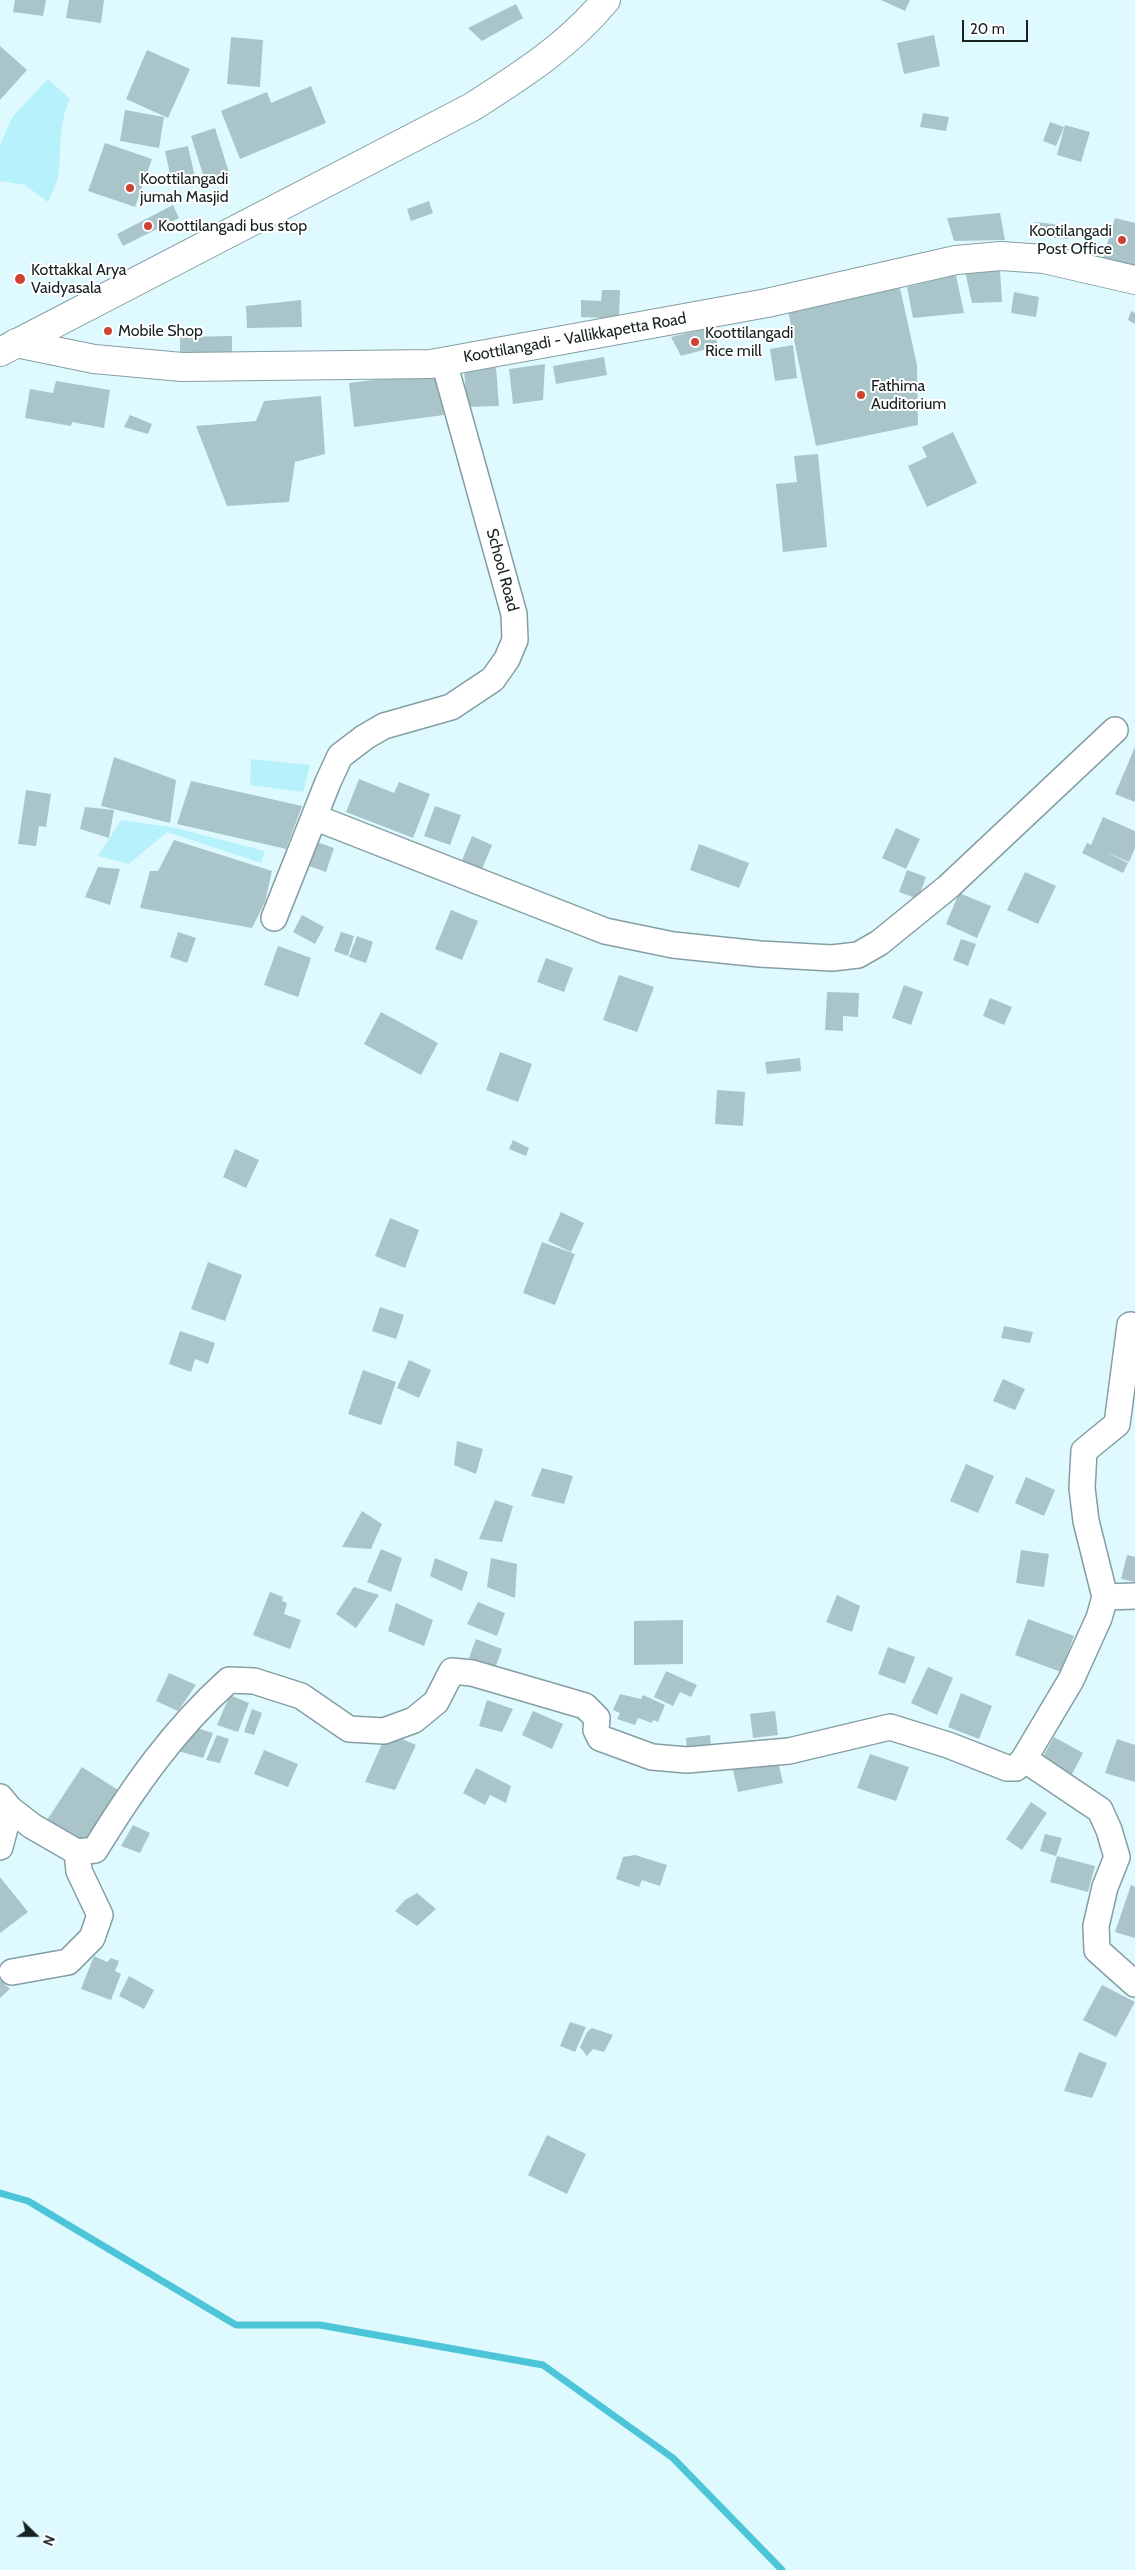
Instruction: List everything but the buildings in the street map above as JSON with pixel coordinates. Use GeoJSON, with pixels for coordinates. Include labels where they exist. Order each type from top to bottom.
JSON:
{"type":"FeatureCollection","features":[{"type":"Feature","properties":{"kind":"main road"},"geometry":{"type":"LineString","coordinates":[[18,348],[472,107],[546,59],[592,17],[606,0]]}},
{"type":"Feature","properties":{"kind":"main road","name":"Koottilangadi - Vallikkapetta Road"},"geometry":{"type":"LineString","coordinates":[[18,348],[94,359],[182,367],[431,364],[767,303],[956,260],[1001,256],[1044,259],[1135,280]]}},
{"type":"Feature","properties":{"kind":"street","name":"School Road"},"geometry":{"type":"LineString","coordinates":[[274,918],[340,756],[365,737],[384,726],[451,707],[493,679],[507,659],[515,640],[514,614],[444,362]]}},
{"type":"Feature","properties":{"kind":"street"},"geometry":{"type":"LineString","coordinates":[[314,817],[605,931],[673,945],[760,954],[832,958],[858,955],[879,943],[948,887],[1115,730]]}},
{"type":"Feature","properties":{"kind":"street"},"geometry":{"type":"LineString","coordinates":[[5,1803],[32,1826],[77,1852],[95,1850],[130,1793],[166,1746],[208,1698],[229,1680],[254,1681],[301,1696],[349,1728],[384,1731],[414,1720],[436,1702],[452,1671],[472,1673],[586,1706],[597,1718],[596,1730],[600,1738],[652,1757],[687,1760],[789,1751],[890,1727],[948,1745],[1007,1768],[1016,1768],[1024,1759],[1071,1680],[1099,1618],[1105,1597],[1086,1521],[1082,1488],[1084,1451],[1117,1424],[1130,1325]]}},
{"type":"Feature","properties":{"kind":"street"},"geometry":{"type":"LineString","coordinates":[[1105,1597],[1135,1596]]}},
{"type":"Feature","properties":{"kind":"street"},"geometry":{"type":"LineString","coordinates":[[1024,1759],[1100,1810],[1109,1830],[1117,1857],[1105,1887],[1096,1926],[1098,1950],[1135,1984]]}},
{"type":"Feature","properties":{"kind":"street"},"geometry":{"type":"LineString","coordinates":[[0,1846],[5,1803]]}},
{"type":"Feature","properties":{"kind":"street"},"geometry":{"type":"LineString","coordinates":[[12,1972],[68,1962],[92,1938],[100,1916],[79,1871],[77,1852]]}},
{"type":"Feature","properties":{"kind":"shaded area"},"geometry":{"type":"Polygon","coordinates":[[[48,79],[70,99],[62,127],[57,179],[48,202],[25,185],[0,181],[0,145],[13,116],[48,79]]]}},
{"type":"Feature","properties":{"kind":"shaded area"},"geometry":{"type":"Polygon","coordinates":[[[251,759],[310,765],[303,792],[250,785],[251,759]]]}},
{"type":"Feature","properties":{"kind":"shaded area"},"geometry":{"type":"Polygon","coordinates":[[[121,820],[176,828],[265,851],[261,863],[167,832],[129,864],[98,856],[121,820]]]}},
{"type":"Feature","properties":{"kind":"waterway"},"geometry":{"type":"LineString","coordinates":[[0,2193],[28,2201],[236,2325],[320,2325],[543,2365],[673,2458],[782,2570]]}},
{"type":"Feature","properties":{"kind":"place","name":"Koottilangadi jumah Masjid"},"geometry":{"type":"Point","coordinates":[130,188]}},
{"type":"Feature","properties":{"kind":"place","name":"Koottilangadi bus stop"},"geometry":{"type":"Point","coordinates":[148,226]}},
{"type":"Feature","properties":{"kind":"place","name":"Kootilangadi Post Office"},"geometry":{"type":"Point","coordinates":[1122,240]}},
{"type":"Feature","properties":{"kind":"place","name":"Kottakkal Arya Vaidyasala"},"geometry":{"type":"Point","coordinates":[20,279]}},
{"type":"Feature","properties":{"kind":"place","name":"Mobile Shop"},"geometry":{"type":"Point","coordinates":[108,331]}},
{"type":"Feature","properties":{"kind":"place","name":"Koottilangadi Rice mill"},"geometry":{"type":"Point","coordinates":[695,342]}},
{"type":"Feature","properties":{"kind":"place","name":"Fathima Auditorium"},"geometry":{"type":"Point","coordinates":[861,395]}}]}
